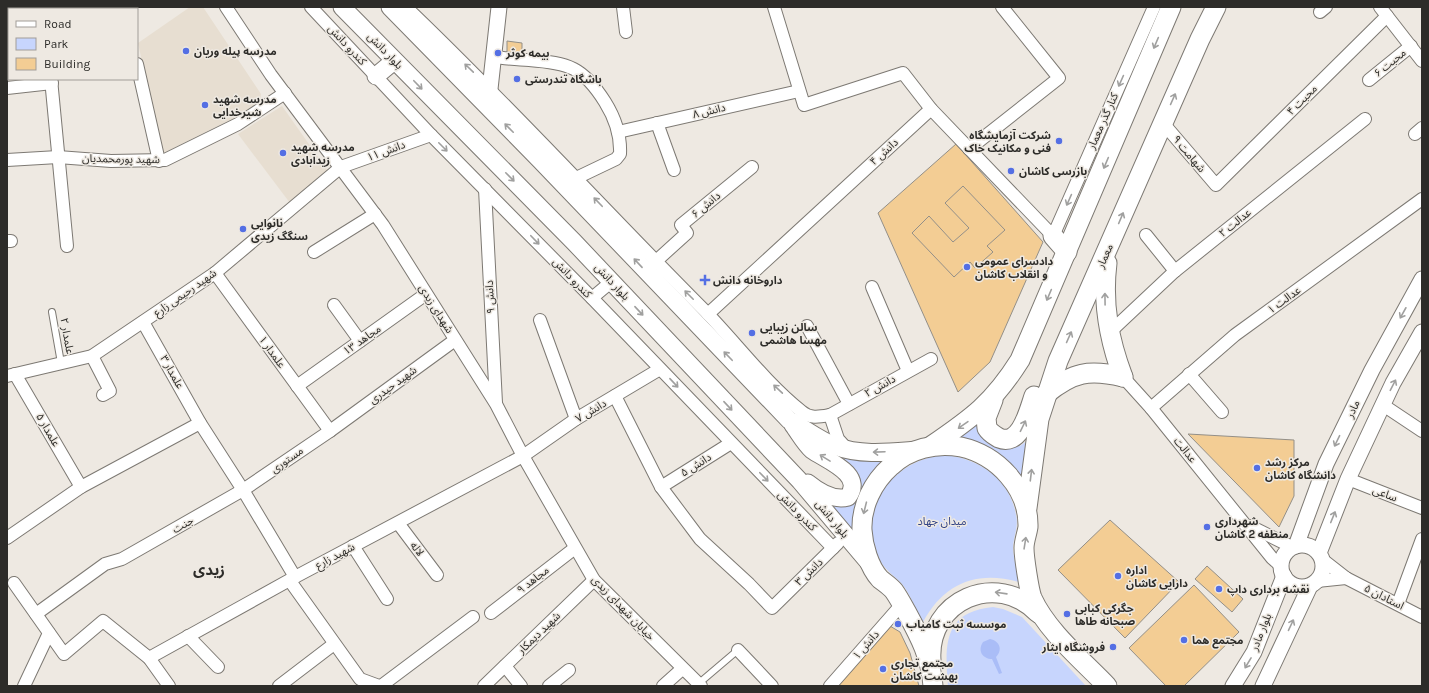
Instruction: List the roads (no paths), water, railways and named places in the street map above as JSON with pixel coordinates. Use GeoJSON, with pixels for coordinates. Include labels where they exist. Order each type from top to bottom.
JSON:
{"type":"FeatureCollection","features":[{"type":"Feature","properties":{"kind":"main road","name":"بلوار دانش"},"geometry":{"type":"LineString","coordinates":[[342,7],[611,282],[787,467],[872,566]]}},
{"type":"Feature","properties":{"kind":"main road"},"geometry":{"type":"LineString","coordinates":[[390,7],[442,51],[569,181],[789,420],[811,449],[844,470],[850,477],[850,493],[848,497],[842,498],[830,496],[813,487],[787,467]]}},
{"type":"Feature","properties":{"kind":"main road"},"geometry":{"type":"LineString","coordinates":[[932,677],[923,643],[894,591],[879,578],[867,554],[863,535],[863,516],[866,503],[873,487],[885,470],[906,455],[924,448],[973,418],[996,395],[1020,360],[1171,7]]}},
{"type":"Feature","properties":{"kind":"main road","name":"معمار"},"geometry":{"type":"LineString","coordinates":[[1026,514],[1039,419],[1058,361],[1216,7]]}},
{"type":"Feature","properties":{"kind":"main road"},"geometry":{"type":"LineString","coordinates":[[376,76],[394,61]]}},
{"type":"Feature","properties":{"kind":"main road"},"geometry":{"type":"LineString","coordinates":[[1053,236],[1067,252]]}},
{"type":"Feature","properties":{"kind":"main road"},"geometry":{"type":"LineString","coordinates":[[1046,394],[1059,384],[1082,373],[1092,372],[1123,377],[1109,333],[1105,304],[1108,250]]}},
{"type":"Feature","properties":{"kind":"main road"},"geometry":{"type":"LineString","coordinates":[[996,395],[986,418],[987,428],[996,436],[1003,439],[1010,439],[1020,431],[1043,374],[1058,361]]}},
{"type":"Feature","properties":{"kind":"main road"},"geometry":{"type":"LineString","coordinates":[[789,420],[835,446],[847,449],[878,452],[944,445],[969,449],[992,460],[1011,478],[1023,501],[1028,527],[1024,548],[1030,590],[1032,597],[1045,620]]}},
{"type":"Feature","properties":{"kind":"main road"},"geometry":{"type":"LineString","coordinates":[[932,677],[930,649],[938,624],[946,613],[956,604],[969,597],[994,592],[1020,598],[1031,606],[1102,681]]}},
{"type":"Feature","properties":{"kind":"street","name":"شهدای زیدی"},"geometry":{"type":"LineString","coordinates":[[226,7],[285,93],[375,214],[496,404],[523,456]]}},
{"type":"Feature","properties":{"kind":"street","name":"کندرو دانش"},"geometry":{"type":"LineString","coordinates":[[311,7],[431,135],[592,298],[834,548]]}},
{"type":"Feature","properties":{"kind":"street"},"geometry":{"type":"LineString","coordinates":[[406,7],[442,51],[490,89],[569,181],[708,314],[764,376],[807,415],[812,417],[830,415],[838,439],[847,449]]}},
{"type":"Feature","properties":{"kind":"street"},"geometry":{"type":"LineString","coordinates":[[490,89],[499,7]]}},
{"type":"Feature","properties":{"kind":"street"},"geometry":{"type":"LineString","coordinates":[[623,7],[626,32]]}},
{"type":"Feature","properties":{"kind":"street"},"geometry":{"type":"LineString","coordinates":[[774,7],[804,105],[903,73],[931,109],[1053,236]]}},
{"type":"Feature","properties":{"kind":"street"},"geometry":{"type":"LineString","coordinates":[[969,149],[1059,78],[1002,7]]}},
{"type":"Feature","properties":{"kind":"street","name":"کنار گذر معمار"},"geometry":{"type":"LineString","coordinates":[[1053,236],[1154,7]]}},
{"type":"Feature","properties":{"kind":"street"},"geometry":{"type":"LineString","coordinates":[[1384,11],[1418,54]]}},
{"type":"Feature","properties":{"kind":"street","name":"محبت ۴"},"geometry":{"type":"LineString","coordinates":[[1216,185],[1384,11]]}},
{"type":"Feature","properties":{"kind":"street","name":"محبت ۶"},"geometry":{"type":"LineString","coordinates":[[1369,80],[1418,54]]}},
{"type":"Feature","properties":{"kind":"street"},"geometry":{"type":"LineString","coordinates":[[493,57],[558,62],[571,67],[588,78],[596,87],[614,119],[618,132],[620,154],[616,159],[569,181]]}},
{"type":"Feature","properties":{"kind":"street"},"geometry":{"type":"LineString","coordinates":[[138,68],[159,160]]}},
{"type":"Feature","properties":{"kind":"street"},"geometry":{"type":"LineString","coordinates":[[7,88],[51,81],[67,246]]}},
{"type":"Feature","properties":{"kind":"street","name":"دانش ۸"},"geometry":{"type":"LineString","coordinates":[[618,132],[799,91]]}},
{"type":"Feature","properties":{"kind":"street","name":"شهید پورمحمدیان"},"geometry":{"type":"LineString","coordinates":[[7,160],[58,157],[111,161],[165,160],[238,124],[285,93]]}},
{"type":"Feature","properties":{"kind":"street","name":"دانش ۴"},"geometry":{"type":"LineString","coordinates":[[708,314],[931,109]]}},
{"type":"Feature","properties":{"kind":"street","name":"عدالت ۲"},"geometry":{"type":"LineString","coordinates":[[1109,333],[1175,271],[1365,119]]}},
{"type":"Feature","properties":{"kind":"street"},"geometry":{"type":"LineString","coordinates":[[657,123],[674,170]]}},
{"type":"Feature","properties":{"kind":"street","name":"شهامت ۹"},"geometry":{"type":"LineString","coordinates":[[1163,123],[1216,185]]}},
{"type":"Feature","properties":{"kind":"street","name":"دانش ۱۱"},"geometry":{"type":"LineString","coordinates":[[341,167],[431,135]]}},
{"type":"Feature","properties":{"kind":"street","name":"شهید رحیمی زارع"},"geometry":{"type":"LineString","coordinates":[[11,375],[92,356],[215,273],[341,167]]}},
{"type":"Feature","properties":{"kind":"street","name":"دانش ۶"},"geometry":{"type":"LineString","coordinates":[[655,262],[687,233],[681,226],[752,167]]}},
{"type":"Feature","properties":{"kind":"street","name":"دانش ۹"},"geometry":{"type":"LineString","coordinates":[[485,189],[496,404]]}},
{"type":"Feature","properties":{"kind":"street","name":"عدالت ۱"},"geometry":{"type":"LineString","coordinates":[[1152,408],[1235,335],[1422,199]]}},
{"type":"Feature","properties":{"kind":"street"},"geometry":{"type":"LineString","coordinates":[[314,252],[375,214]]}},
{"type":"Feature","properties":{"kind":"street"},"geometry":{"type":"LineString","coordinates":[[1146,235],[1175,271]]}},
{"type":"Feature","properties":{"kind":"street","name":"علمدار ۱"},"geometry":{"type":"LineString","coordinates":[[215,273],[330,431]]}},
{"type":"Feature","properties":{"kind":"street","name":"مادر"},"geometry":{"type":"LineString","coordinates":[[1294,546],[1326,464],[1372,370],[1422,279]]}},
{"type":"Feature","properties":{"kind":"street"},"geometry":{"type":"LineString","coordinates":[[592,298],[611,282]]}},
{"type":"Feature","properties":{"kind":"street"},"geometry":{"type":"LineString","coordinates":[[872,287],[908,371]]}},
{"type":"Feature","properties":{"kind":"street","name":"مجاهد ۱۳"},"geometry":{"type":"LineString","coordinates":[[297,386],[426,294]]}},
{"type":"Feature","properties":{"kind":"street"},"geometry":{"type":"LineString","coordinates":[[334,305],[360,341]]}},
{"type":"Feature","properties":{"kind":"street"},"geometry":{"type":"LineString","coordinates":[[540,320],[576,419]]}},
{"type":"Feature","properties":{"kind":"street","name":"علمدار ۳"},"geometry":{"type":"LineString","coordinates":[[143,322],[200,423],[243,490],[292,579],[334,644],[360,679],[380,686]]}},
{"type":"Feature","properties":{"kind":"street"},"geometry":{"type":"LineString","coordinates":[[807,326],[849,404]]}},
{"type":"Feature","properties":{"kind":"street"},"geometry":{"type":"LineString","coordinates":[[1262,686],[1314,583],[1322,575],[1321,556],[1348,479],[1384,405],[1418,346],[1422,332]]}},
{"type":"Feature","properties":{"kind":"street","name":"شهید حیدری"},"geometry":{"type":"LineString","coordinates":[[330,431],[455,340]]}},
{"type":"Feature","properties":{"kind":"street"},"geometry":{"type":"LineString","coordinates":[[92,356],[110,390],[102,395]]}},
{"type":"Feature","properties":{"kind":"street","name":"دانش ۲"},"geometry":{"type":"LineString","coordinates":[[830,415],[931,359]]}},
{"type":"Feature","properties":{"kind":"street","name":"دانش ۷"},"geometry":{"type":"LineString","coordinates":[[523,456],[576,419],[660,368]]}},
{"type":"Feature","properties":{"kind":"street"},"geometry":{"type":"LineString","coordinates":[[1189,374],[1222,412]]}},
{"type":"Feature","properties":{"kind":"street","name":"علمدار ۵"},"geometry":{"type":"LineString","coordinates":[[11,375],[81,487]]}},
{"type":"Feature","properties":{"kind":"street","name":"عدالت"},"geometry":{"type":"LineString","coordinates":[[1123,377],[1152,408],[1283,572]]}},
{"type":"Feature","properties":{"kind":"street"},"geometry":{"type":"LineString","coordinates":[[615,396],[661,487]]}},
{"type":"Feature","properties":{"kind":"street"},"geometry":{"type":"LineString","coordinates":[[1384,405],[1422,431]]}},
{"type":"Feature","properties":{"kind":"street"},"geometry":{"type":"LineString","coordinates":[[7,538],[81,487],[200,423]]}},
{"type":"Feature","properties":{"kind":"street","name":"مستوری"},"geometry":{"type":"LineString","coordinates":[[243,490],[330,431]]}},
{"type":"Feature","properties":{"kind":"street","name":"دانش ۵"},"geometry":{"type":"LineString","coordinates":[[661,487],[731,443]]}},
{"type":"Feature","properties":{"kind":"street","name":"شهید زارع"},"geometry":{"type":"LineString","coordinates":[[149,658],[292,579],[523,456]]}},
{"type":"Feature","properties":{"kind":"street","name":"خیابان شهدای زیدی"},"geometry":{"type":"LineString","coordinates":[[523,456],[594,580],[682,669],[700,685]]}},
{"type":"Feature","properties":{"kind":"street","name":"ساعی"},"geometry":{"type":"LineString","coordinates":[[1348,479],[1422,508]]}},
{"type":"Feature","properties":{"kind":"street","name":"دانش ۳"},"geometry":{"type":"LineString","coordinates":[[661,487],[700,539],[749,584],[772,608],[834,548],[845,535]]}},
{"type":"Feature","properties":{"kind":"street","name":"جنت"},"geometry":{"type":"LineString","coordinates":[[36,614],[105,564],[122,559],[243,490]]}},
{"type":"Feature","properties":{"kind":"street","name":"لاله"},"geometry":{"type":"LineString","coordinates":[[398,523],[437,575]]}},
{"type":"Feature","properties":{"kind":"street"},"geometry":{"type":"LineString","coordinates":[[1245,524],[1278,541],[1294,546],[1311,546],[1321,556]]}},
{"type":"Feature","properties":{"kind":"street"},"geometry":{"type":"LineString","coordinates":[[1398,604],[1420,552],[1422,539]]}},
{"type":"Feature","properties":{"kind":"street"},"geometry":{"type":"LineString","coordinates":[[354,546],[387,599]]}},
{"type":"Feature","properties":{"kind":"street"},"geometry":{"type":"LineString","coordinates":[[1294,546],[1283,558],[1283,572],[1292,584],[1298,586],[1346,578]]}},
{"type":"Feature","properties":{"kind":"street","name":"مجاهد ۹"},"geometry":{"type":"LineString","coordinates":[[491,613],[575,548]]}},
{"type":"Feature","properties":{"kind":"street","name":"استادان ۵"},"geometry":{"type":"LineString","coordinates":[[1321,556],[1346,578],[1422,617]]}},
{"type":"Feature","properties":{"kind":"street","name":"بلوار مادر"},"geometry":{"type":"LineString","coordinates":[[1233,686],[1254,652],[1283,572]]}},
{"type":"Feature","properties":{"kind":"street","name":"شهید دیمکار"},"geometry":{"type":"LineString","coordinates":[[484,686],[594,580]]}},
{"type":"Feature","properties":{"kind":"street"},"geometry":{"type":"LineString","coordinates":[[14,583],[64,654],[103,621],[149,658],[169,686]]}},
{"type":"Feature","properties":{"kind":"street","name":"دانش ۱"},"geometry":{"type":"LineString","coordinates":[[830,686],[902,604]]}},
{"type":"Feature","properties":{"kind":"street"},"geometry":{"type":"LineString","coordinates":[[380,686],[473,617]]}},
{"type":"Feature","properties":{"kind":"street"},"geometry":{"type":"LineString","coordinates":[[24,686],[49,633]]}},
{"type":"Feature","properties":{"kind":"street"},"geometry":{"type":"LineString","coordinates":[[188,636],[218,668]]}},
{"type":"Feature","properties":{"kind":"street"},"geometry":{"type":"LineString","coordinates":[[278,686],[334,644]]}},
{"type":"Feature","properties":{"kind":"street"},"geometry":{"type":"LineString","coordinates":[[738,650],[772,686]]}},
{"type":"Feature","properties":{"kind":"street"},"geometry":{"type":"LineString","coordinates":[[505,666],[522,686]]}},
{"type":"Feature","properties":{"kind":"street"},"geometry":{"type":"LineString","coordinates":[[663,686],[682,669]]}},
{"type":"Feature","properties":{"kind":"street"},"geometry":{"type":"LineString","coordinates":[[549,686],[570,670]]}},
{"type":"Feature","properties":{"kind":"street"},"geometry":{"type":"LineString","coordinates":[[1102,681],[1113,686]]}},
{"type":"Feature","properties":{"kind":"lane","name":"علمدار ۲"},"geometry":{"type":"LineString","coordinates":[[52,312],[61,363]]}},
{"type":"Feature","properties":{"kind":"lane"},"geometry":{"type":"LineString","coordinates":[[700,685],[738,650]]}},
{"type":"Feature","properties":{"kind":"place","name":"مدرسه پیله وریان"},"geometry":{"type":"Point","coordinates":[186,51]}},
{"type":"Feature","properties":{"kind":"place","name":"بیمه کوثر"},"geometry":{"type":"Point","coordinates":[498,53]}},
{"type":"Feature","properties":{"kind":"place","name":"باشگاه تندرستی"},"geometry":{"type":"Point","coordinates":[517,79]}},
{"type":"Feature","properties":{"kind":"place","name":"مدرسه شهید شیرخدایی"},"geometry":{"type":"Point","coordinates":[205,105]}},
{"type":"Feature","properties":{"kind":"place","name":"شرکت آزمایشگاه فنی و مکانیک خاک"},"geometry":{"type":"Point","coordinates":[1059,141]}},
{"type":"Feature","properties":{"kind":"place","name":"مدرسه شهید زیدآبادی"},"geometry":{"type":"Point","coordinates":[283,153]}},
{"type":"Feature","properties":{"kind":"place","name":"بازرسی کاشان"},"geometry":{"type":"Point","coordinates":[1011,171]}},
{"type":"Feature","properties":{"kind":"place","name":"نانوایی سنگگ زیدی"},"geometry":{"type":"Point","coordinates":[243,229]}},
{"type":"Feature","properties":{"kind":"place","name":"دادسرای عمومی و انقلاب کاشان"},"geometry":{"type":"Point","coordinates":[967,267]}},
{"type":"Feature","properties":{"kind":"place","name":"داروخانه دانش"},"geometry":{"type":"Point","coordinates":[705,280]}},
{"type":"Feature","properties":{"kind":"place","name":"سالن زیبایی مهسا هاشمی"},"geometry":{"type":"Point","coordinates":[752,333]}},
{"type":"Feature","properties":{"kind":"place","name":"مرکز رشد دانشگاه کاشان"},"geometry":{"type":"Point","coordinates":[1257,468]}},
{"type":"Feature","properties":{"kind":"place","name":"شهرداری منطفه 2 کاشان"},"geometry":{"type":"Point","coordinates":[1207,527]}},
{"type":"Feature","properties":{"kind":"place","name":"اداره دارایی کاشان"},"geometry":{"type":"Point","coordinates":[1118,576]}},
{"type":"Feature","properties":{"kind":"place","name":"نقشه برداری داپ"},"geometry":{"type":"Point","coordinates":[1219,589]}},
{"type":"Feature","properties":{"kind":"place","name":"جگرکی کبابی صبحانه طاها"},"geometry":{"type":"Point","coordinates":[1067,614]}},
{"type":"Feature","properties":{"kind":"place","name":"موسسه ثبت کامیاب"},"geometry":{"type":"Point","coordinates":[898,624]}},
{"type":"Feature","properties":{"kind":"place","name":"مجتمع هما"},"geometry":{"type":"Point","coordinates":[1184,640]}},
{"type":"Feature","properties":{"kind":"place","name":"فروشگاه ایثار"},"geometry":{"type":"Point","coordinates":[1113,647]}},
{"type":"Feature","properties":{"kind":"place","name":"مجتمع تجاری بهشت کاشان"},"geometry":{"type":"Point","coordinates":[883,669]}},
{"type":"Feature","properties":{"kind":"district","name":"زیدی"},"geometry":{"type":"Point","coordinates":[209,570]}},
{"type":"Feature","properties":{"kind":"park label","name":"میدان جهاد"},"geometry":{"type":"Point","coordinates":[942,521]}}]}
